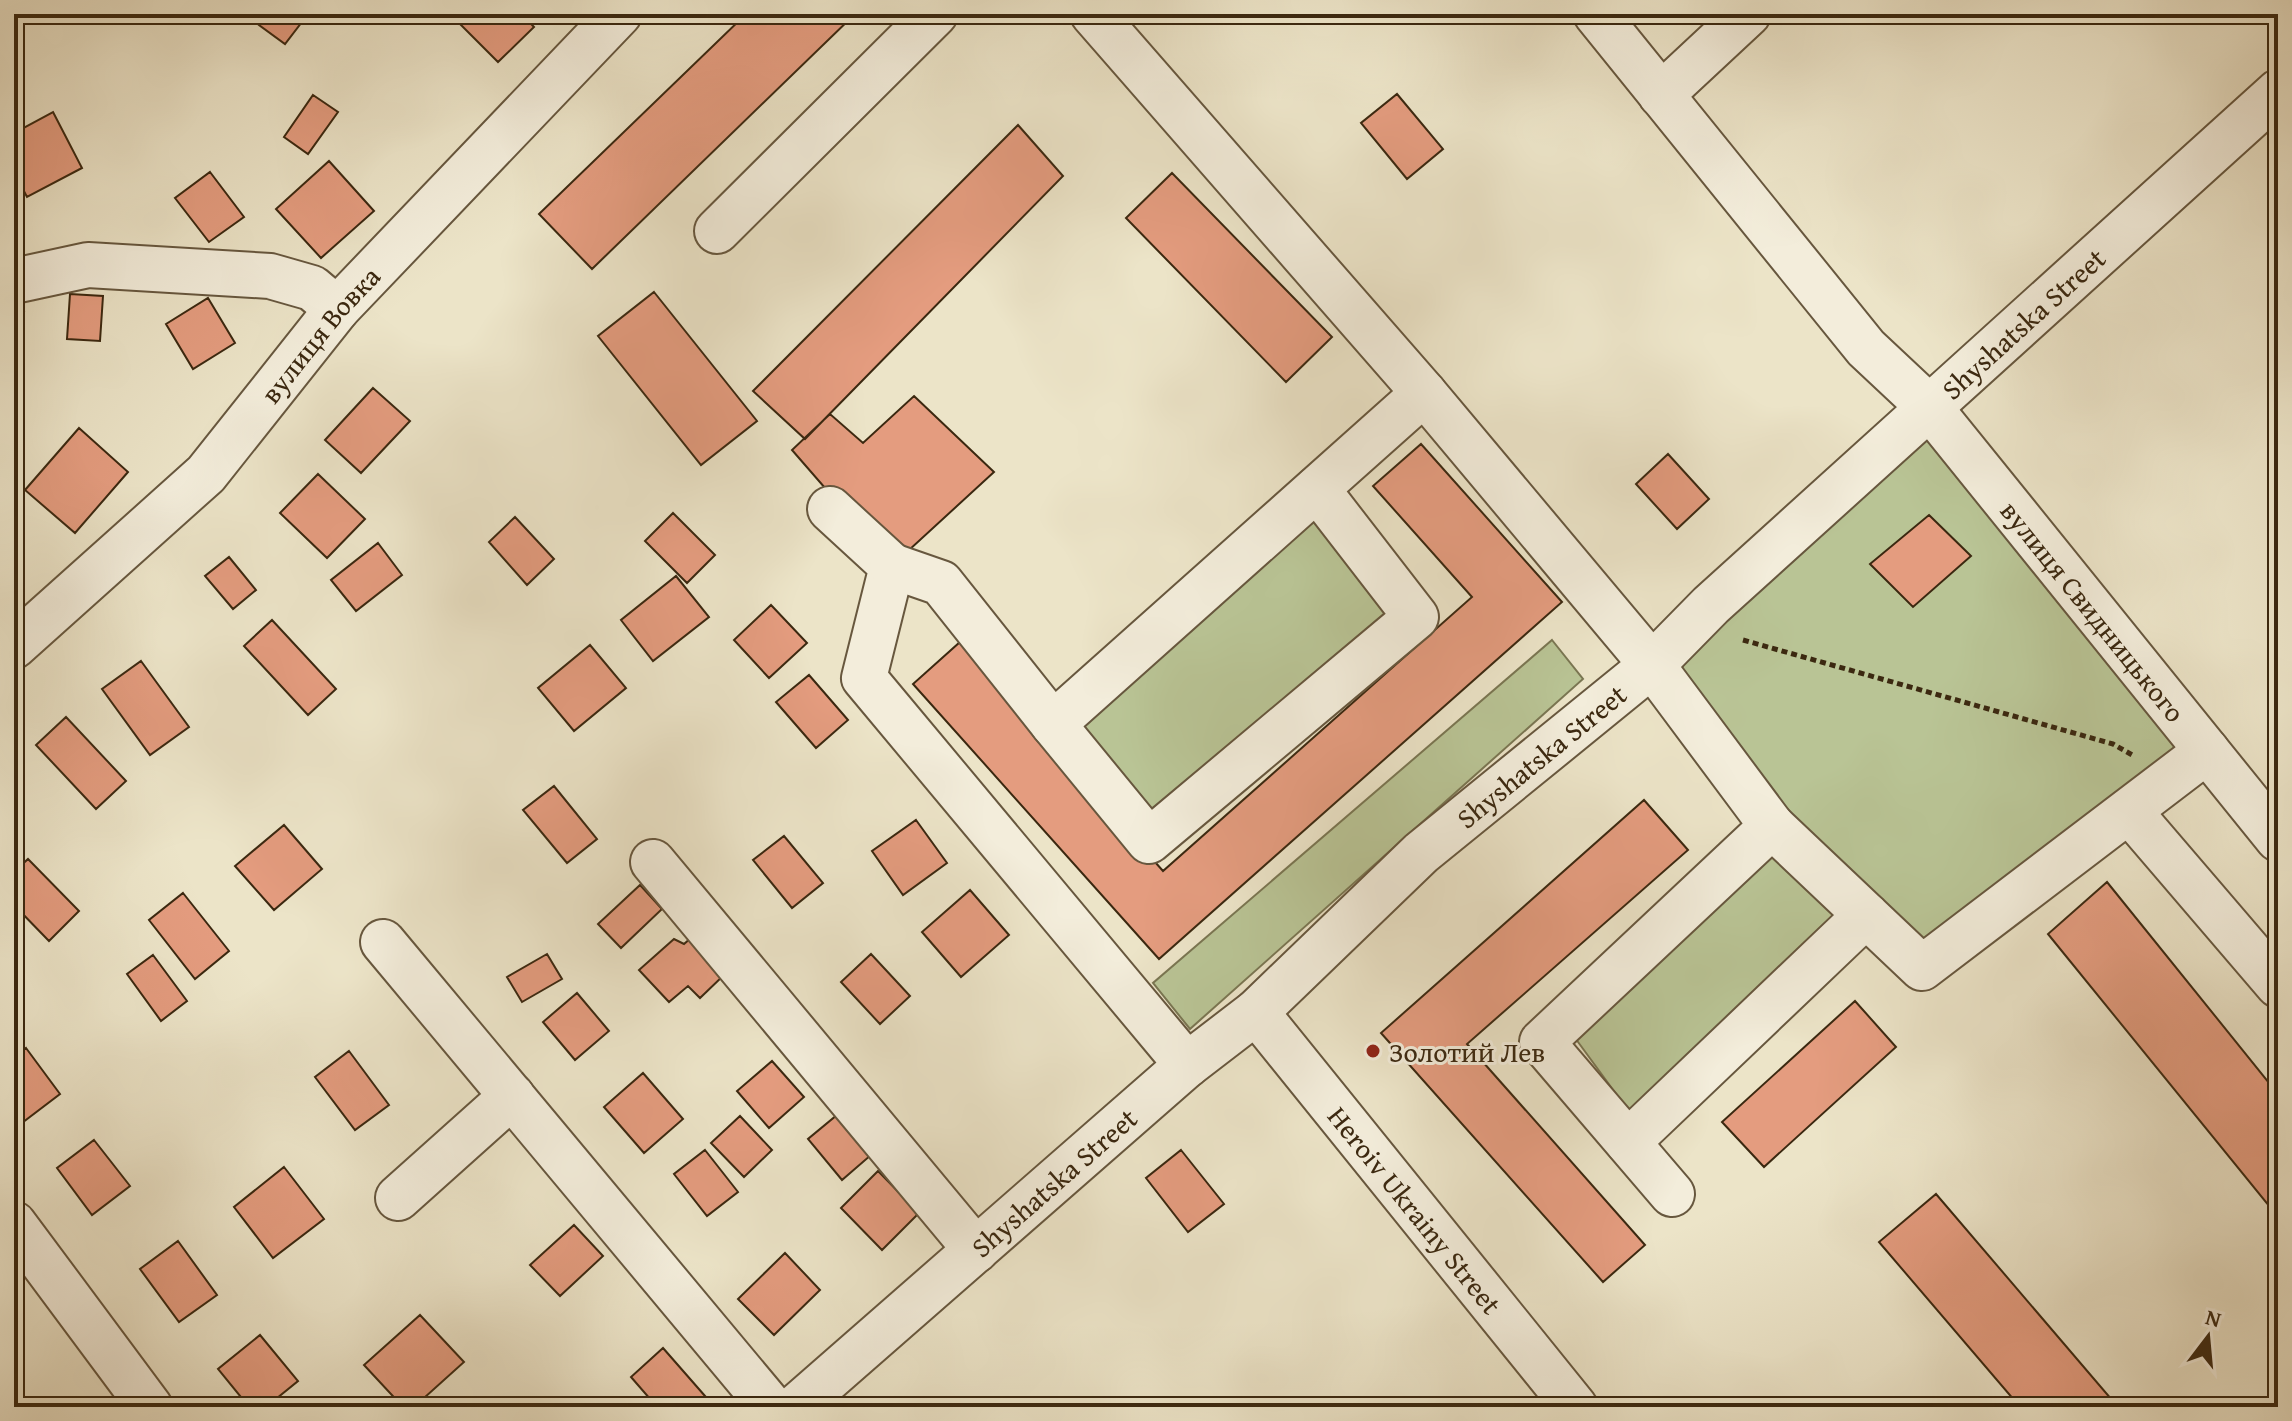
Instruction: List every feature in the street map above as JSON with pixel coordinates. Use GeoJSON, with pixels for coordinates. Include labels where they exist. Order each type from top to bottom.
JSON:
{"type":"FeatureCollection","features":[{"type":"Feature","properties":{"kind":"street","name":"вулиця Вовка"},"geometry":{"type":"LineString","coordinates":[[14,646],[206,474],[337,309],[619,14]]}},
{"type":"Feature","properties":{"kind":"street"},"geometry":{"type":"LineString","coordinates":[[717,231],[935,14]]}},
{"type":"Feature","properties":{"kind":"street"},"geometry":{"type":"LineString","coordinates":[[1093,14],[1424,393],[1652,665],[1772,826],[1922,968],[2190,764]]}},
{"type":"Feature","properties":{"kind":"street","name":"вулиця Свидницького"},"geometry":{"type":"LineString","coordinates":[[1596,14],[1866,348],[1918,397],[2190,764],[2278,839]]}},
{"type":"Feature","properties":{"kind":"street"},"geometry":{"type":"LineString","coordinates":[[1661,95],[1748,14]]}},
{"type":"Feature","properties":{"kind":"street","name":"Shyshatska Street"},"geometry":{"type":"LineString","coordinates":[[793,1406],[1187,1065],[1256,1012],[1421,853],[1652,665],[1918,397],[2278,92]]}},
{"type":"Feature","properties":{"kind":"street"},"geometry":{"type":"LineString","coordinates":[[14,281],[88,265],[270,276],[312,288],[337,309]]}},
{"type":"Feature","properties":{"kind":"street"},"geometry":{"type":"LineString","coordinates":[[1053,724],[1424,393]]}},
{"type":"Feature","properties":{"kind":"street"},"geometry":{"type":"LineString","coordinates":[[830,509],[892,566],[941,583],[1149,841],[1416,617],[1317,489]]}},
{"type":"Feature","properties":{"kind":"street"},"geometry":{"type":"LineString","coordinates":[[892,566],[864,678],[1187,1065]]}},
{"type":"Feature","properties":{"kind":"street"},"geometry":{"type":"LineString","coordinates":[[2129,811],[2278,985]]}},
{"type":"Feature","properties":{"kind":"street"},"geometry":{"type":"LineString","coordinates":[[1672,1194],[1542,1042],[1772,826]]}},
{"type":"Feature","properties":{"kind":"street"},"geometry":{"type":"LineString","coordinates":[[653,862],[976,1250]]}},
{"type":"Feature","properties":{"kind":"street"},"geometry":{"type":"LineString","coordinates":[[1628,1142],[1866,915]]}},
{"type":"Feature","properties":{"kind":"street"},"geometry":{"type":"LineString","coordinates":[[383,942],[512,1096],[793,1406]]}},
{"type":"Feature","properties":{"kind":"street","name":"Heroiv Ukrainy Street"},"geometry":{"type":"LineString","coordinates":[[1256,1012],[1575,1407]]}},
{"type":"Feature","properties":{"kind":"street"},"geometry":{"type":"LineString","coordinates":[[398,1198],[512,1096]]}},
{"type":"Feature","properties":{"kind":"street"},"geometry":{"type":"LineString","coordinates":[[14,1224],[150,1407]]}},
{"type":"Feature","properties":{"kind":"path"},"geometry":{"type":"LineString","coordinates":[[1743,640],[2190,764]]}},
{"type":"Feature","properties":{"kind":"green space"},"geometry":{"type":"Polygon","coordinates":[[[1930,408],[2207,751],[1922,968],[1652,665],[1930,408]]]}},
{"type":"Feature","properties":{"kind":"green space"},"geometry":{"type":"Polygon","coordinates":[[[1316,505],[1400,612],[1149,823],[1070,723],[1316,505]]]}},
{"type":"Feature","properties":{"kind":"green space"},"geometry":{"type":"Polygon","coordinates":[[[1552,640],[1583,679],[1190,1029],[1153,983],[1552,640]]]}},
{"type":"Feature","properties":{"kind":"green space"},"geometry":{"type":"Polygon","coordinates":[[[1768,852],[1836,917],[1630,1113],[1570,1031],[1768,852]]]}},
{"type":"Feature","properties":{"kind":"building"},"geometry":{"type":"Polygon","coordinates":[[[268,14],[308,14],[285,44],[259,25],[268,14]]]}},
{"type":"Feature","properties":{"kind":"building"},"geometry":{"type":"Polygon","coordinates":[[[522,14],[534,27],[498,62],[451,15],[522,14]]]}},
{"type":"Feature","properties":{"kind":"building"},"geometry":{"type":"Polygon","coordinates":[[[746,14],[855,14],[592,269],[539,214],[746,14]]]}},
{"type":"Feature","properties":{"kind":"building"},"geometry":{"type":"Polygon","coordinates":[[[1397,94],[1443,149],[1407,179],[1361,123],[1397,94]]]}},
{"type":"Feature","properties":{"kind":"building"},"geometry":{"type":"Polygon","coordinates":[[[313,95],[338,112],[308,154],[284,137],[313,95]]]}},
{"type":"Feature","properties":{"kind":"building"},"geometry":{"type":"Polygon","coordinates":[[[53,112],[82,168],[27,197],[14,172],[14,133],[53,112]]]}},
{"type":"Feature","properties":{"kind":"building"},"geometry":{"type":"Polygon","coordinates":[[[1018,125],[1063,176],[805,439],[753,391],[1018,125]]]}},
{"type":"Feature","properties":{"kind":"building"},"geometry":{"type":"Polygon","coordinates":[[[329,161],[374,211],[321,258],[276,209],[329,161]]]}},
{"type":"Feature","properties":{"kind":"building"},"geometry":{"type":"Polygon","coordinates":[[[210,172],[244,217],[209,242],[175,198],[210,172]]]}},
{"type":"Feature","properties":{"kind":"building"},"geometry":{"type":"Polygon","coordinates":[[[1172,173],[1332,337],[1286,382],[1126,218],[1172,173]]]}},
{"type":"Feature","properties":{"kind":"building"},"geometry":{"type":"Polygon","coordinates":[[[654,292],[757,421],[701,465],[598,336],[654,292]]]}},
{"type":"Feature","properties":{"kind":"building"},"geometry":{"type":"Polygon","coordinates":[[[70,294],[103,296],[100,341],[67,339],[70,294]]]}},
{"type":"Feature","properties":{"kind":"building"},"geometry":{"type":"Polygon","coordinates":[[[208,298],[235,343],[193,369],[166,324],[208,298]]]}},
{"type":"Feature","properties":{"kind":"building"},"geometry":{"type":"Polygon","coordinates":[[[14,311],[24,312],[15,372],[14,372],[14,311]]]}},
{"type":"Feature","properties":{"kind":"building"},"geometry":{"type":"Polygon","coordinates":[[[373,388],[410,421],[361,473],[325,440],[373,388]]]}},
{"type":"Feature","properties":{"kind":"building"},"geometry":{"type":"Polygon","coordinates":[[[914,396],[994,472],[908,551],[825,488],[792,450],[830,414],[863,443],[914,396]]]}},
{"type":"Feature","properties":{"kind":"building"},"geometry":{"type":"Polygon","coordinates":[[[79,428],[128,472],[75,533],[25,490],[79,428]]]}},
{"type":"Feature","properties":{"kind":"building"},"geometry":{"type":"Polygon","coordinates":[[[1421,444],[1562,602],[1159,959],[913,684],[960,642],[1163,871],[1472,597],[1373,486],[1421,444]]]}},
{"type":"Feature","properties":{"kind":"building"},"geometry":{"type":"Polygon","coordinates":[[[1668,454],[1709,499],[1677,529],[1636,484],[1668,454]]]}},
{"type":"Feature","properties":{"kind":"building"},"geometry":{"type":"Polygon","coordinates":[[[318,474],[365,519],[327,558],[280,513],[318,474]]]}},
{"type":"Feature","properties":{"kind":"building"},"geometry":{"type":"Polygon","coordinates":[[[673,513],[715,555],[687,583],[645,541],[673,513]]]}},
{"type":"Feature","properties":{"kind":"building"},"geometry":{"type":"Polygon","coordinates":[[[1929,515],[1971,556],[1913,607],[1870,564],[1929,515]]]}},
{"type":"Feature","properties":{"kind":"building"},"geometry":{"type":"Polygon","coordinates":[[[515,517],[554,559],[527,585],[489,542],[515,517]]]}},
{"type":"Feature","properties":{"kind":"building"},"geometry":{"type":"Polygon","coordinates":[[[378,543],[402,575],[356,611],[331,580],[378,543]]]}},
{"type":"Feature","properties":{"kind":"building"},"geometry":{"type":"Polygon","coordinates":[[[229,557],[256,590],[233,609],[205,576],[229,557]]]}},
{"type":"Feature","properties":{"kind":"building"},"geometry":{"type":"Polygon","coordinates":[[[676,576],[709,617],[653,661],[621,620],[676,576]]]}},
{"type":"Feature","properties":{"kind":"building"},"geometry":{"type":"Polygon","coordinates":[[[771,605],[807,643],[769,678],[734,640],[771,605]]]}},
{"type":"Feature","properties":{"kind":"building"},"geometry":{"type":"Polygon","coordinates":[[[272,620],[336,689],[308,715],[244,646],[272,620]]]}},
{"type":"Feature","properties":{"kind":"building"},"geometry":{"type":"Polygon","coordinates":[[[590,645],[626,688],[574,731],[538,688],[590,645]]]}},
{"type":"Feature","properties":{"kind":"building"},"geometry":{"type":"Polygon","coordinates":[[[141,661],[189,727],[150,755],[102,689],[141,661]]]}},
{"type":"Feature","properties":{"kind":"building"},"geometry":{"type":"Polygon","coordinates":[[[809,675],[848,720],[816,748],[776,702],[809,675]]]}},
{"type":"Feature","properties":{"kind":"building"},"geometry":{"type":"Polygon","coordinates":[[[66,717],[126,781],[96,809],[36,745],[66,717]]]}},
{"type":"Feature","properties":{"kind":"building"},"geometry":{"type":"Polygon","coordinates":[[[554,786],[597,839],[567,863],[523,810],[554,786]]]}},
{"type":"Feature","properties":{"kind":"building"},"geometry":{"type":"Polygon","coordinates":[[[1644,800],[1688,850],[1467,1044],[1645,1245],[1603,1282],[1381,1033],[1644,800]]]}},
{"type":"Feature","properties":{"kind":"building"},"geometry":{"type":"Polygon","coordinates":[[[916,820],[947,863],[903,895],[872,851],[916,820]]]}},
{"type":"Feature","properties":{"kind":"building"},"geometry":{"type":"Polygon","coordinates":[[[284,825],[322,869],[274,910],[235,866],[284,825]]]}},
{"type":"Feature","properties":{"kind":"building"},"geometry":{"type":"Polygon","coordinates":[[[784,836],[823,883],[792,908],[753,860],[784,836]]]}},
{"type":"Feature","properties":{"kind":"building"},"geometry":{"type":"Polygon","coordinates":[[[28,859],[79,911],[49,941],[14,905],[14,872],[28,859]]]}},
{"type":"Feature","properties":{"kind":"building"},"geometry":{"type":"Polygon","coordinates":[[[2107,882],[2278,1094],[2278,1217],[2048,934],[2107,882]]]}},
{"type":"Feature","properties":{"kind":"building"},"geometry":{"type":"Polygon","coordinates":[[[640,885],[662,909],[621,948],[598,924],[640,885]]]}},
{"type":"Feature","properties":{"kind":"building"},"geometry":{"type":"Polygon","coordinates":[[[970,890],[1009,935],[961,977],[922,932],[970,890]]]}},
{"type":"Feature","properties":{"kind":"building"},"geometry":{"type":"Polygon","coordinates":[[[183,893],[229,951],[195,979],[149,920],[183,893]]]}},
{"type":"Feature","properties":{"kind":"building"},"geometry":{"type":"Polygon","coordinates":[[[691,938],[725,974],[700,998],[688,986],[669,1002],[639,970],[674,939],[684,944],[691,938]]]}},
{"type":"Feature","properties":{"kind":"building"},"geometry":{"type":"Polygon","coordinates":[[[547,954],[562,979],[522,1002],[507,977],[547,954]]]}},
{"type":"Feature","properties":{"kind":"building"},"geometry":{"type":"Polygon","coordinates":[[[871,954],[910,996],[880,1024],[841,982],[871,954]]]}},
{"type":"Feature","properties":{"kind":"building"},"geometry":{"type":"Polygon","coordinates":[[[153,955],[187,1001],[161,1021],[127,974],[153,955]]]}},
{"type":"Feature","properties":{"kind":"building"},"geometry":{"type":"Polygon","coordinates":[[[577,993],[609,1031],[575,1060],[543,1022],[577,993]]]}},
{"type":"Feature","properties":{"kind":"building"},"geometry":{"type":"Polygon","coordinates":[[[1855,1001],[1896,1047],[1764,1167],[1722,1122],[1855,1001]]]}},
{"type":"Feature","properties":{"kind":"building"},"geometry":{"type":"Polygon","coordinates":[[[26,1048],[60,1094],[14,1129],[14,1057],[26,1048]]]}},
{"type":"Feature","properties":{"kind":"building"},"geometry":{"type":"Polygon","coordinates":[[[349,1051],[389,1105],[355,1130],[315,1077],[349,1051]]]}},
{"type":"Feature","properties":{"kind":"building"},"geometry":{"type":"Polygon","coordinates":[[[772,1061],[804,1097],[769,1128],[737,1091],[772,1061]]]}},
{"type":"Feature","properties":{"kind":"building"},"geometry":{"type":"Polygon","coordinates":[[[643,1073],[683,1119],[644,1153],[604,1107],[643,1073]]]}},
{"type":"Feature","properties":{"kind":"building"},"geometry":{"type":"Polygon","coordinates":[[[837,1115],[871,1155],[842,1180],[808,1139],[837,1115]]]}},
{"type":"Feature","properties":{"kind":"building"},"geometry":{"type":"Polygon","coordinates":[[[740,1116],[772,1150],[744,1177],[711,1143],[740,1116]]]}},
{"type":"Feature","properties":{"kind":"building"},"geometry":{"type":"Polygon","coordinates":[[[94,1140],[130,1186],[92,1215],[57,1168],[94,1140]]]}},
{"type":"Feature","properties":{"kind":"building"},"geometry":{"type":"Polygon","coordinates":[[[705,1150],[738,1192],[707,1216],[674,1174],[705,1150]]]}},
{"type":"Feature","properties":{"kind":"building"},"geometry":{"type":"Polygon","coordinates":[[[1181,1150],[1224,1204],[1188,1232],[1146,1178],[1181,1150]]]}},
{"type":"Feature","properties":{"kind":"building"},"geometry":{"type":"Polygon","coordinates":[[[284,1167],[324,1219],[273,1258],[234,1207],[284,1167]]]}},
{"type":"Feature","properties":{"kind":"building"},"geometry":{"type":"Polygon","coordinates":[[[878,1171],[919,1213],[882,1250],[841,1208],[878,1171]]]}},
{"type":"Feature","properties":{"kind":"building"},"geometry":{"type":"Polygon","coordinates":[[[1936,1194],[2118,1407],[2020,1407],[1879,1242],[1936,1194]]]}},
{"type":"Feature","properties":{"kind":"building"},"geometry":{"type":"Polygon","coordinates":[[[574,1225],[603,1256],[560,1296],[530,1265],[574,1225]]]}},
{"type":"Feature","properties":{"kind":"building"},"geometry":{"type":"Polygon","coordinates":[[[178,1241],[217,1295],[179,1322],[140,1269],[178,1241]]]}},
{"type":"Feature","properties":{"kind":"building"},"geometry":{"type":"Polygon","coordinates":[[[785,1253],[820,1290],[774,1335],[738,1299],[785,1253]]]}},
{"type":"Feature","properties":{"kind":"building"},"geometry":{"type":"Polygon","coordinates":[[[420,1315],[464,1362],[414,1407],[403,1407],[364,1365],[420,1315]]]}},
{"type":"Feature","properties":{"kind":"building"},"geometry":{"type":"Polygon","coordinates":[[[260,1335],[298,1381],[266,1407],[249,1407],[218,1369],[260,1335]]]}},
{"type":"Feature","properties":{"kind":"building"},"geometry":{"type":"Polygon","coordinates":[[[663,1348],[705,1396],[692,1407],[657,1407],[631,1377],[663,1348]]]}},
{"type":"Feature","properties":{"kind":"place","name":"Золотий Лев"},"geometry":{"type":"Point","coordinates":[1373,1051]}}]}
